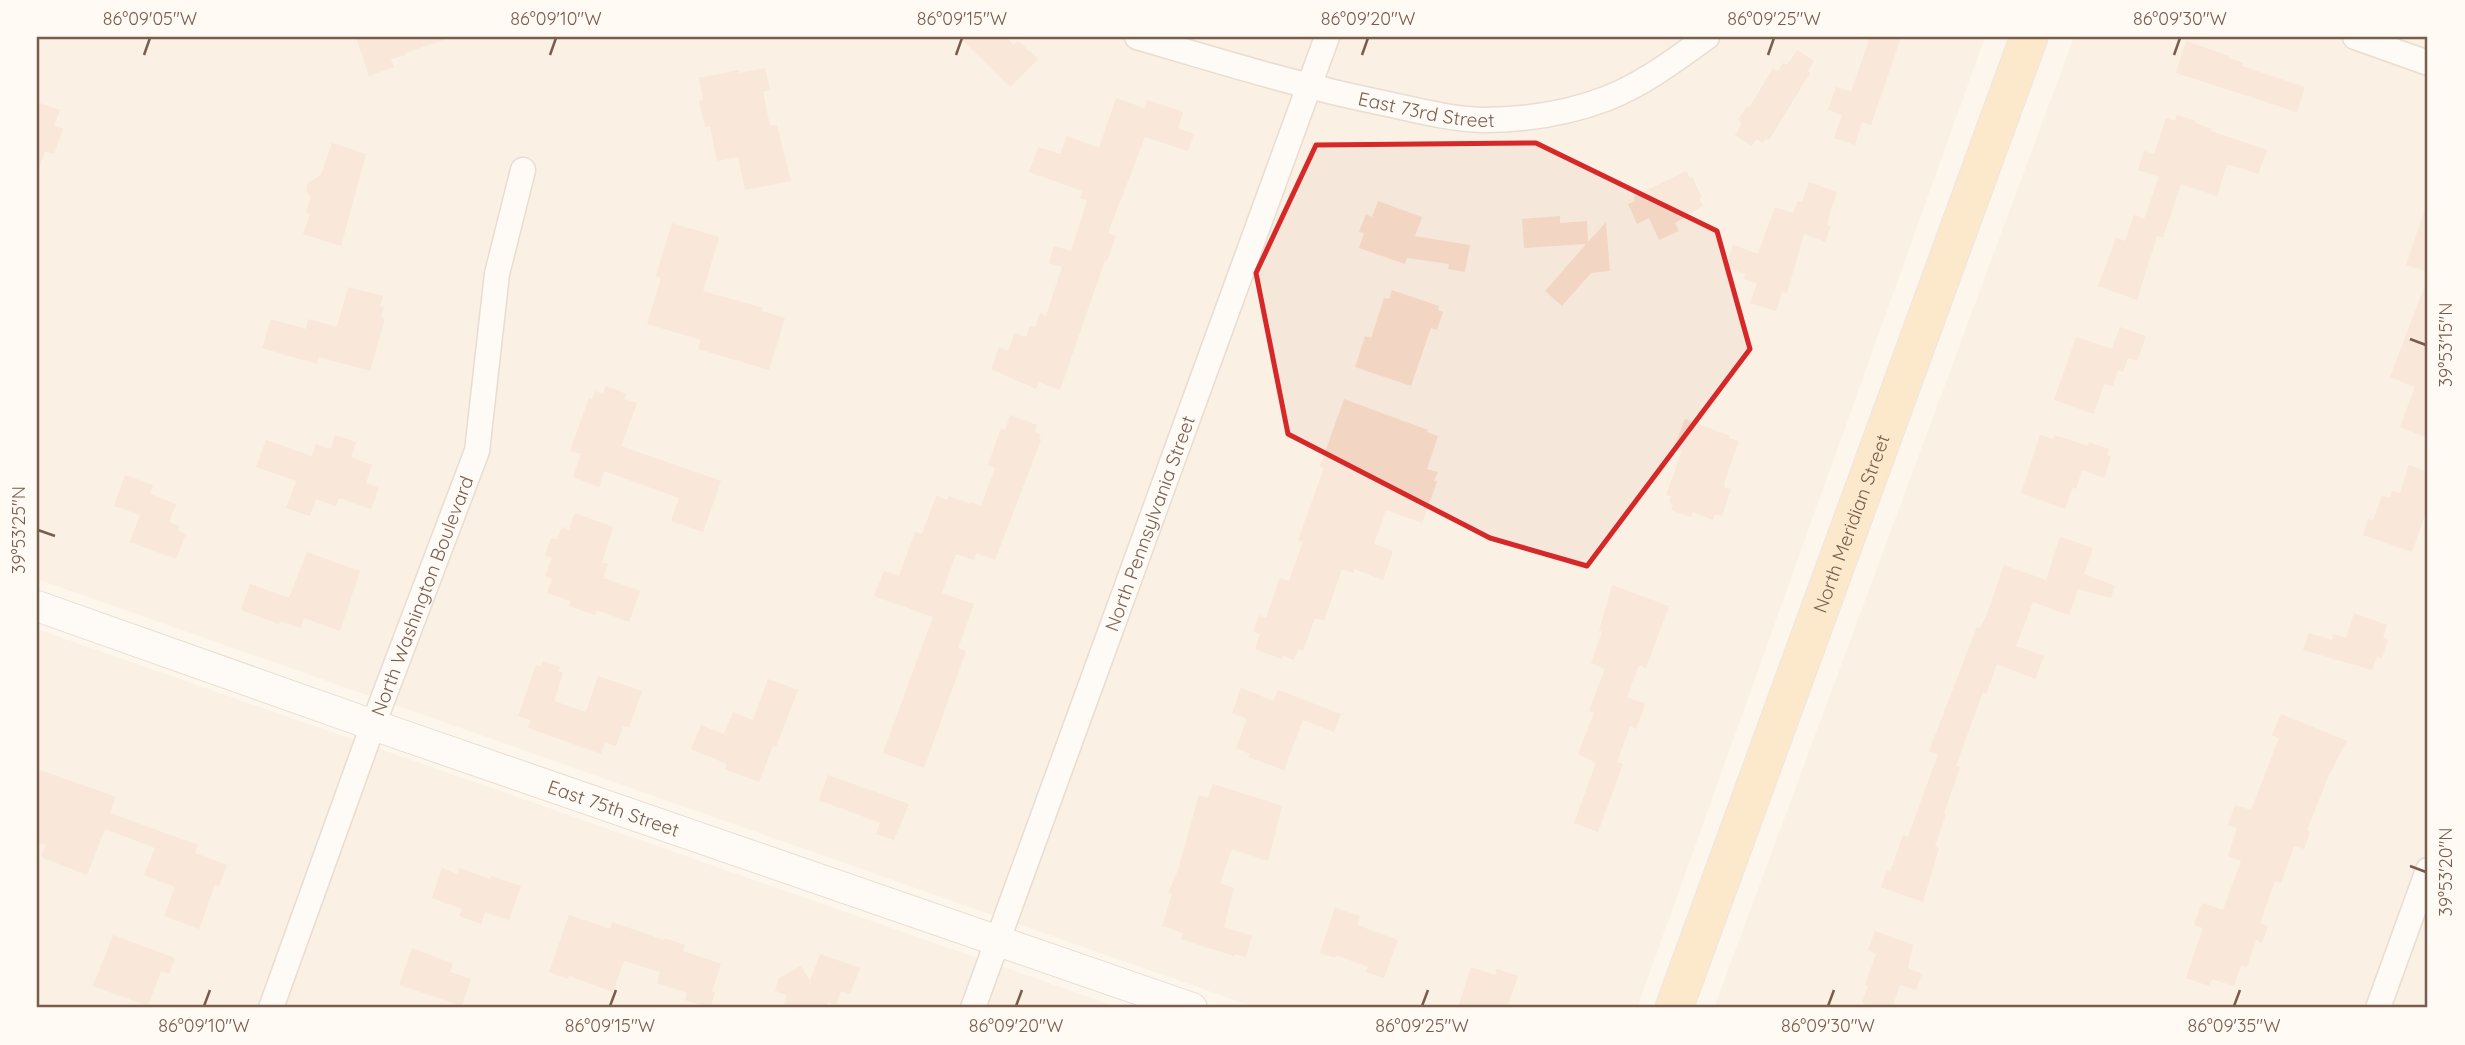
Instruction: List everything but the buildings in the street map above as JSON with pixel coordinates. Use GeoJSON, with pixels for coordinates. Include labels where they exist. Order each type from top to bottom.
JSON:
{"type":"FeatureCollection","features":[{"type":"Feature","properties":{"kind":"main road","name":"North Meridian Street"},"geometry":{"type":"LineString","coordinates":[[1674,1008],[2029,37]]}},
{"type":"Feature","properties":{"kind":"street","name":"East 73rd Street"},"geometry":{"type":"LineString","coordinates":[[1137,37],[1308,88],[1457,118],[1498,119],[1536,116],[1590,104],[1634,86],[1670,65],[1707,37]]}},
{"type":"Feature","properties":{"kind":"street","name":"North Pennsylvania Street"},"geometry":{"type":"LineString","coordinates":[[973,1008],[1327,37]]}},
{"type":"Feature","properties":{"kind":"street"},"geometry":{"type":"LineString","coordinates":[[2355,37],[2428,63]]}},
{"type":"Feature","properties":{"kind":"street","name":"North Washington Boulevard"},"geometry":{"type":"LineString","coordinates":[[271,1008],[373,725],[477,451],[497,274],[523,170]]}},
{"type":"Feature","properties":{"kind":"street","name":"East 75th Street"},"geometry":{"type":"LineString","coordinates":[[37,606],[1192,1008]]}},
{"type":"Feature","properties":{"kind":"street"},"geometry":{"type":"LineString","coordinates":[[2378,1008],[2428,870]]}},
{"type":"Feature","properties":{"kind":"highlighted area"},"geometry":{"type":"Polygon","coordinates":[[[1536,143],[1717,231],[1750,349],[1587,566],[1490,538],[1288,434],[1256,273],[1316,145],[1536,143]]]}},
{"type":"Feature","properties":{"kind":"shaded area"},"geometry":{"type":"Polygon","coordinates":[[[37,37],[1985,37],[1637,1008],[1257,1008],[37,579],[37,37]]]}},
{"type":"Feature","properties":{"kind":"shaded area"},"geometry":{"type":"Polygon","coordinates":[[[2074,37],[2428,37],[2428,1008],[1714,1008],[2074,37]]]}},
{"type":"Feature","properties":{"kind":"shaded area"},"geometry":{"type":"Polygon","coordinates":[[[37,629],[1120,1008],[37,1008],[37,629]]]}}]}
